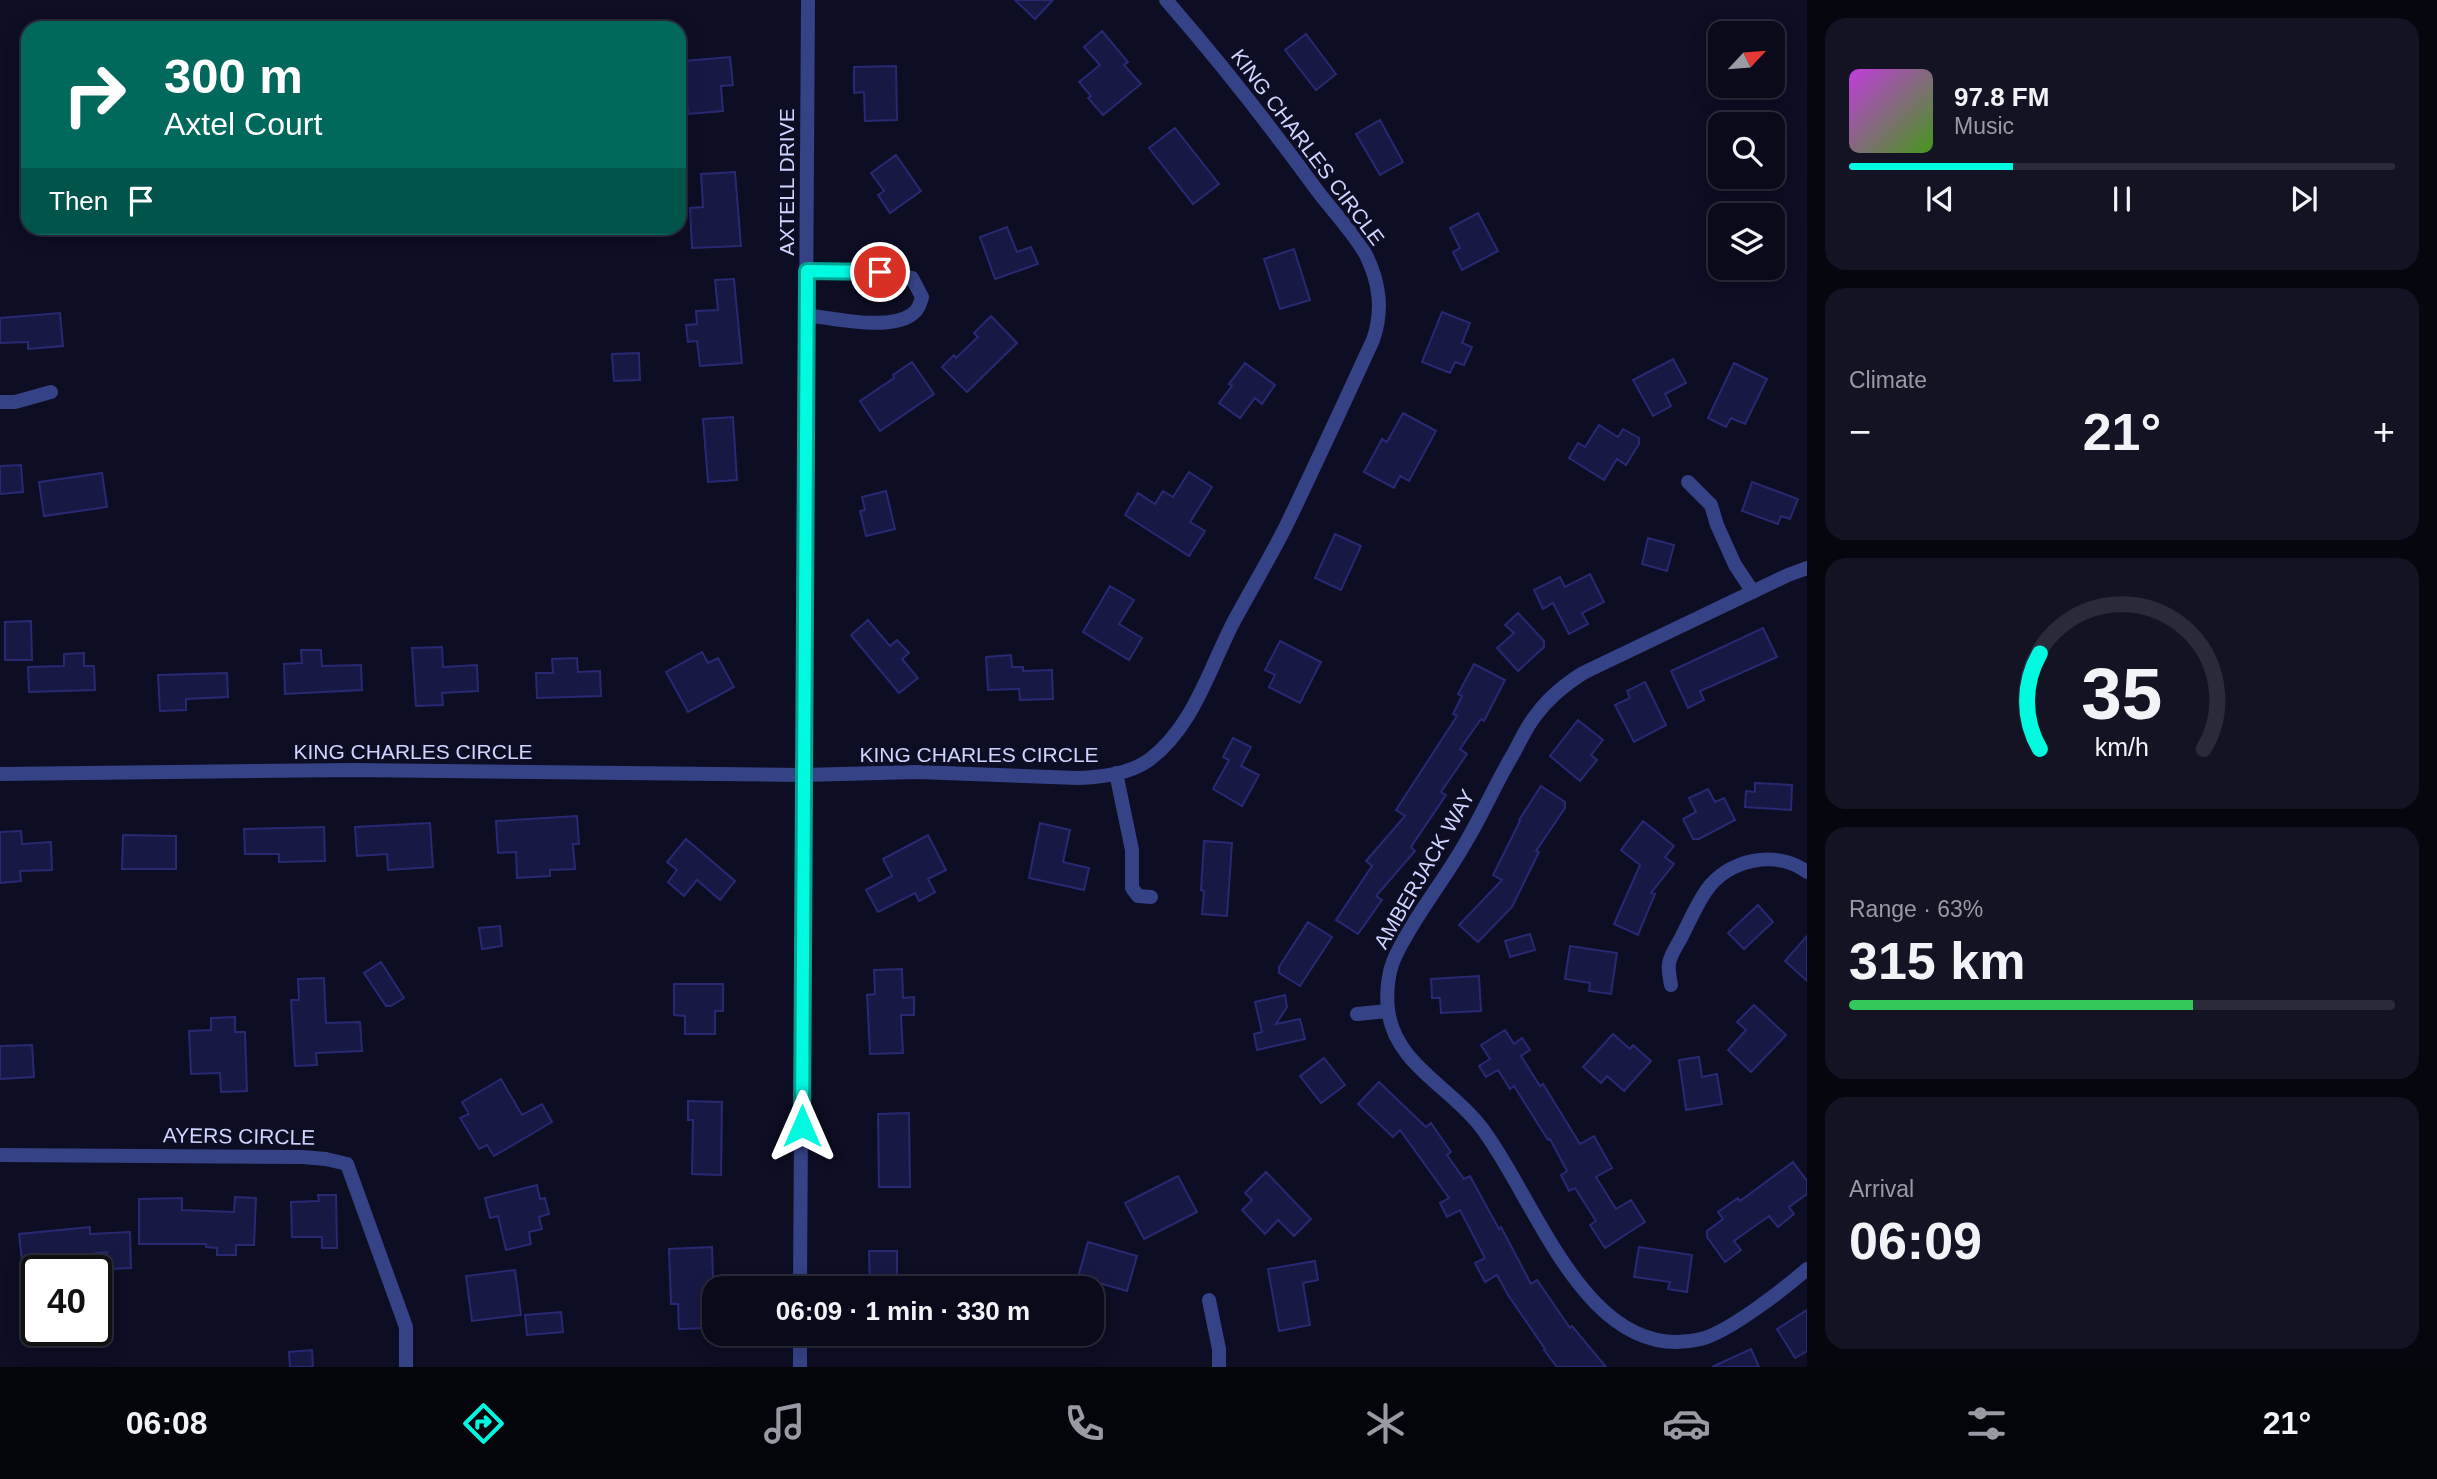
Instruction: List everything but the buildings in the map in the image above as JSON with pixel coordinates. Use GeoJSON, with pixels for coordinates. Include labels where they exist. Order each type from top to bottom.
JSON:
{"type":"FeatureCollection","features":[{"type":"Feature","properties":{"kind":"street","name":"AXTELL DRIVE"},"geometry":{"type":"LineString","coordinates":[[800,1276],[808,0]]}},
{"type":"Feature","properties":{"kind":"street","name":"KING CHARLES CIRCLE"},"geometry":{"type":"LineString","coordinates":[[0,774],[353,770],[804,775],[917,772],[1098,778],[1134,769],[1150,759],[1180,729],[1193,706],[1329,437],[1379,321],[1380,299],[1366,256],[1299,164],[1166,0]]}},
{"type":"Feature","properties":{"kind":"street"},"geometry":{"type":"LineString","coordinates":[[806,315],[891,322],[912,315],[919,307],[922,297],[912,278],[869,271],[807,271]]}},
{"type":"Feature","properties":{"kind":"street"},"geometry":{"type":"LineString","coordinates":[[0,402],[15,402],[51,391]]}},
{"type":"Feature","properties":{"kind":"street"},"geometry":{"type":"LineString","coordinates":[[1688,482],[1711,505],[1735,565],[1753,592]]}},
{"type":"Feature","properties":{"kind":"street","name":"AMBERJACK WAY"},"geometry":{"type":"LineString","coordinates":[[1807,568],[1583,673],[1557,690],[1527,727],[1460,854],[1412,925],[1394,959],[1387,993],[1392,1029],[1410,1060],[1469,1112],[1482,1128],[1571,1272],[1597,1306],[1613,1321],[1644,1339],[1665,1342],[1703,1339],[1754,1309],[1807,1269]]}},
{"type":"Feature","properties":{"kind":"street"},"geometry":{"type":"LineString","coordinates":[[1115,773],[1132,850],[1132,888],[1138,896],[1151,897]]}},
{"type":"Feature","properties":{"kind":"street"},"geometry":{"type":"LineString","coordinates":[[1671,985],[1669,963],[1690,919],[1715,880],[1731,870],[1759,859],[1789,862],[1807,872]]}},
{"type":"Feature","properties":{"kind":"street"},"geometry":{"type":"LineString","coordinates":[[1357,1014],[1388,1011]]}},
{"type":"Feature","properties":{"kind":"street","name":"AYERS CIRCLE"},"geometry":{"type":"LineString","coordinates":[[0,1154],[302,1157],[346,1164],[407,1327],[406,1367]]}},
{"type":"Feature","properties":{"kind":"street"},"geometry":{"type":"LineString","coordinates":[[1209,1300],[1219,1349],[1219,1367]]}},
{"type":"Feature","properties":{"kind":"street"},"geometry":{"type":"LineString","coordinates":[[800,1346],[800,1367]]}},
{"type":"Feature","properties":{"kind":"route"},"geometry":{"type":"LineString","coordinates":[[802,1126],[807,271],[880,272]]}}]}
